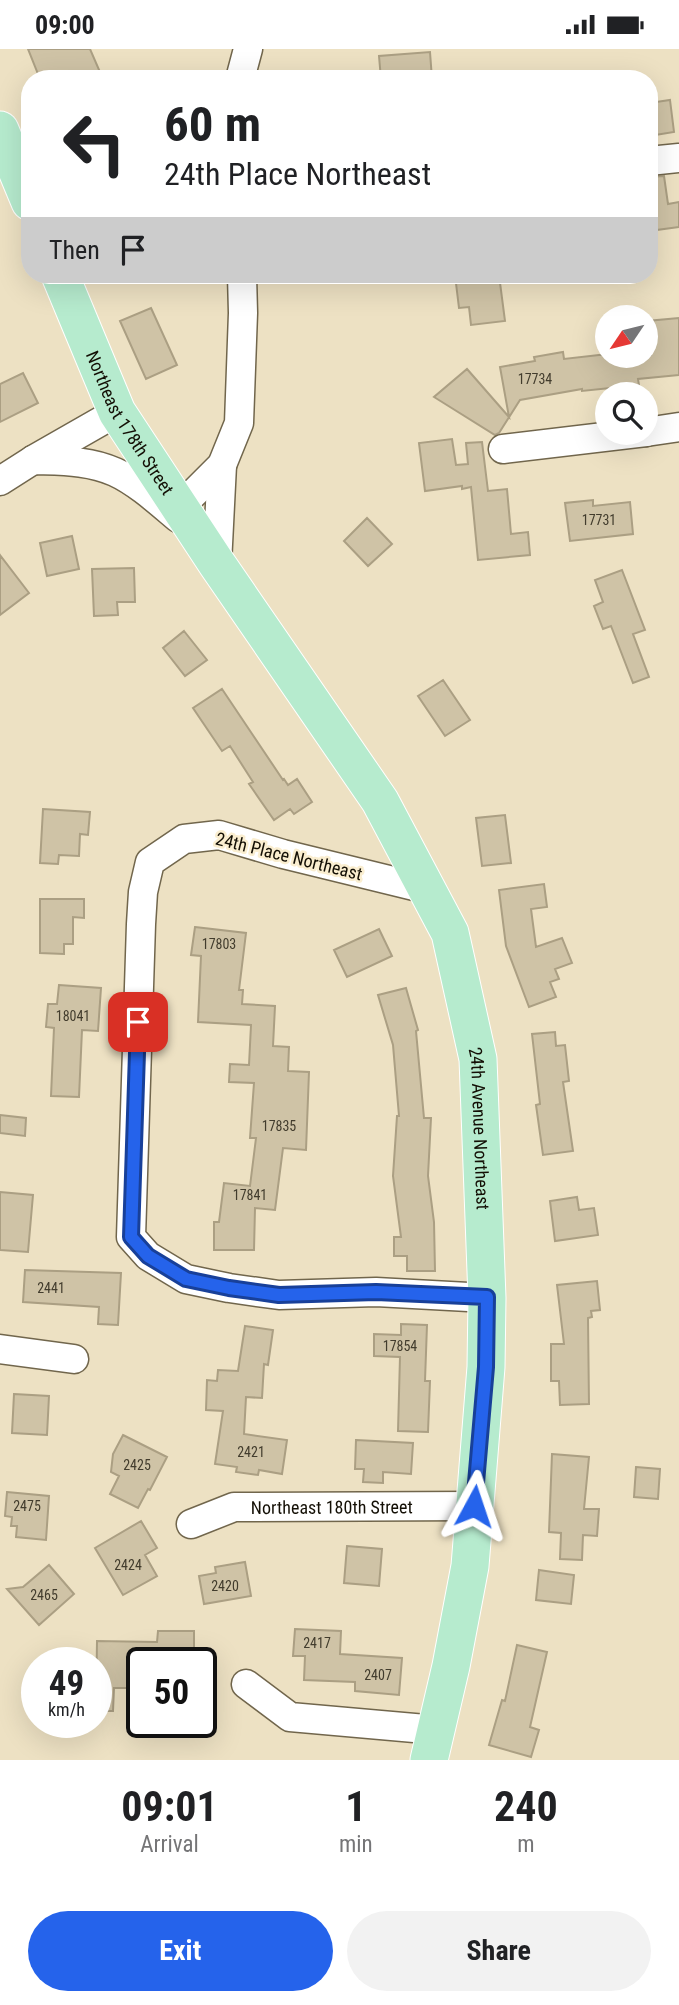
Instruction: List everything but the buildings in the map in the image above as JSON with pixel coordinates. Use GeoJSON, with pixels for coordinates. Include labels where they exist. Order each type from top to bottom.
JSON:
{"type":"FeatureCollection","features":[{"type":"Feature","properties":{"kind":"main road"},"geometry":{"type":"LineString","coordinates":[[0,130],[21,180]]}},
{"type":"Feature","properties":{"kind":"main road","name":"Northeast 178th Street"},"geometry":{"type":"LineString","coordinates":[[64,284],[117,412],[217,564]]}},
{"type":"Feature","properties":{"kind":"main road","name":"24th Avenue Northeast"},"geometry":{"type":"LineString","coordinates":[[217,564],[380,801],[450,933],[478,1059],[487,1297],[486,1367],[470,1566],[433,1745]]}},
{"type":"Feature","properties":{"kind":"street"},"geometry":{"type":"LineString","coordinates":[[242,70],[248,49]]}},
{"type":"Feature","properties":{"kind":"street"},"geometry":{"type":"LineString","coordinates":[[658,160],[679,158]]}},
{"type":"Feature","properties":{"kind":"street"},"geometry":{"type":"LineString","coordinates":[[33,460],[78,461],[115,472],[188,520],[222,465],[239,423],[242,284]]}},
{"type":"Feature","properties":{"kind":"street"},"geometry":{"type":"LineString","coordinates":[[0,481],[117,412]]}},
{"type":"Feature","properties":{"kind":"street"},"geometry":{"type":"LineString","coordinates":[[658,430],[679,427]]}},
{"type":"Feature","properties":{"kind":"street"},"geometry":{"type":"LineString","coordinates":[[503,449],[595,438]]}},
{"type":"Feature","properties":{"kind":"street"},"geometry":{"type":"LineString","coordinates":[[217,564],[222,465]]}},
{"type":"Feature","properties":{"kind":"street","name":"24th Place Northeast"},"geometry":{"type":"LineString","coordinates":[[426,889],[283,854],[219,835],[184,839],[150,862],[143,892],[131,1237],[148,1256],[186,1279],[229,1288],[279,1295],[376,1292],[487,1297]]}},
{"type":"Feature","properties":{"kind":"street"},"geometry":{"type":"LineString","coordinates":[[0,1349],[74,1359]]}},
{"type":"Feature","properties":{"kind":"street","name":"Northeast 180th Street"},"geometry":{"type":"LineString","coordinates":[[191,1524],[234,1507],[474,1506]]}},
{"type":"Feature","properties":{"kind":"street"},"geometry":{"type":"LineString","coordinates":[[246,1684],[290,1717],[433,1745]]}},
{"type":"Feature","properties":{"kind":"route"},"geometry":{"type":"LineString","coordinates":[[138,1022],[131,1237],[148,1256],[186,1279],[279,1295],[376,1292],[487,1297],[486,1367],[474,1506]]}}]}
